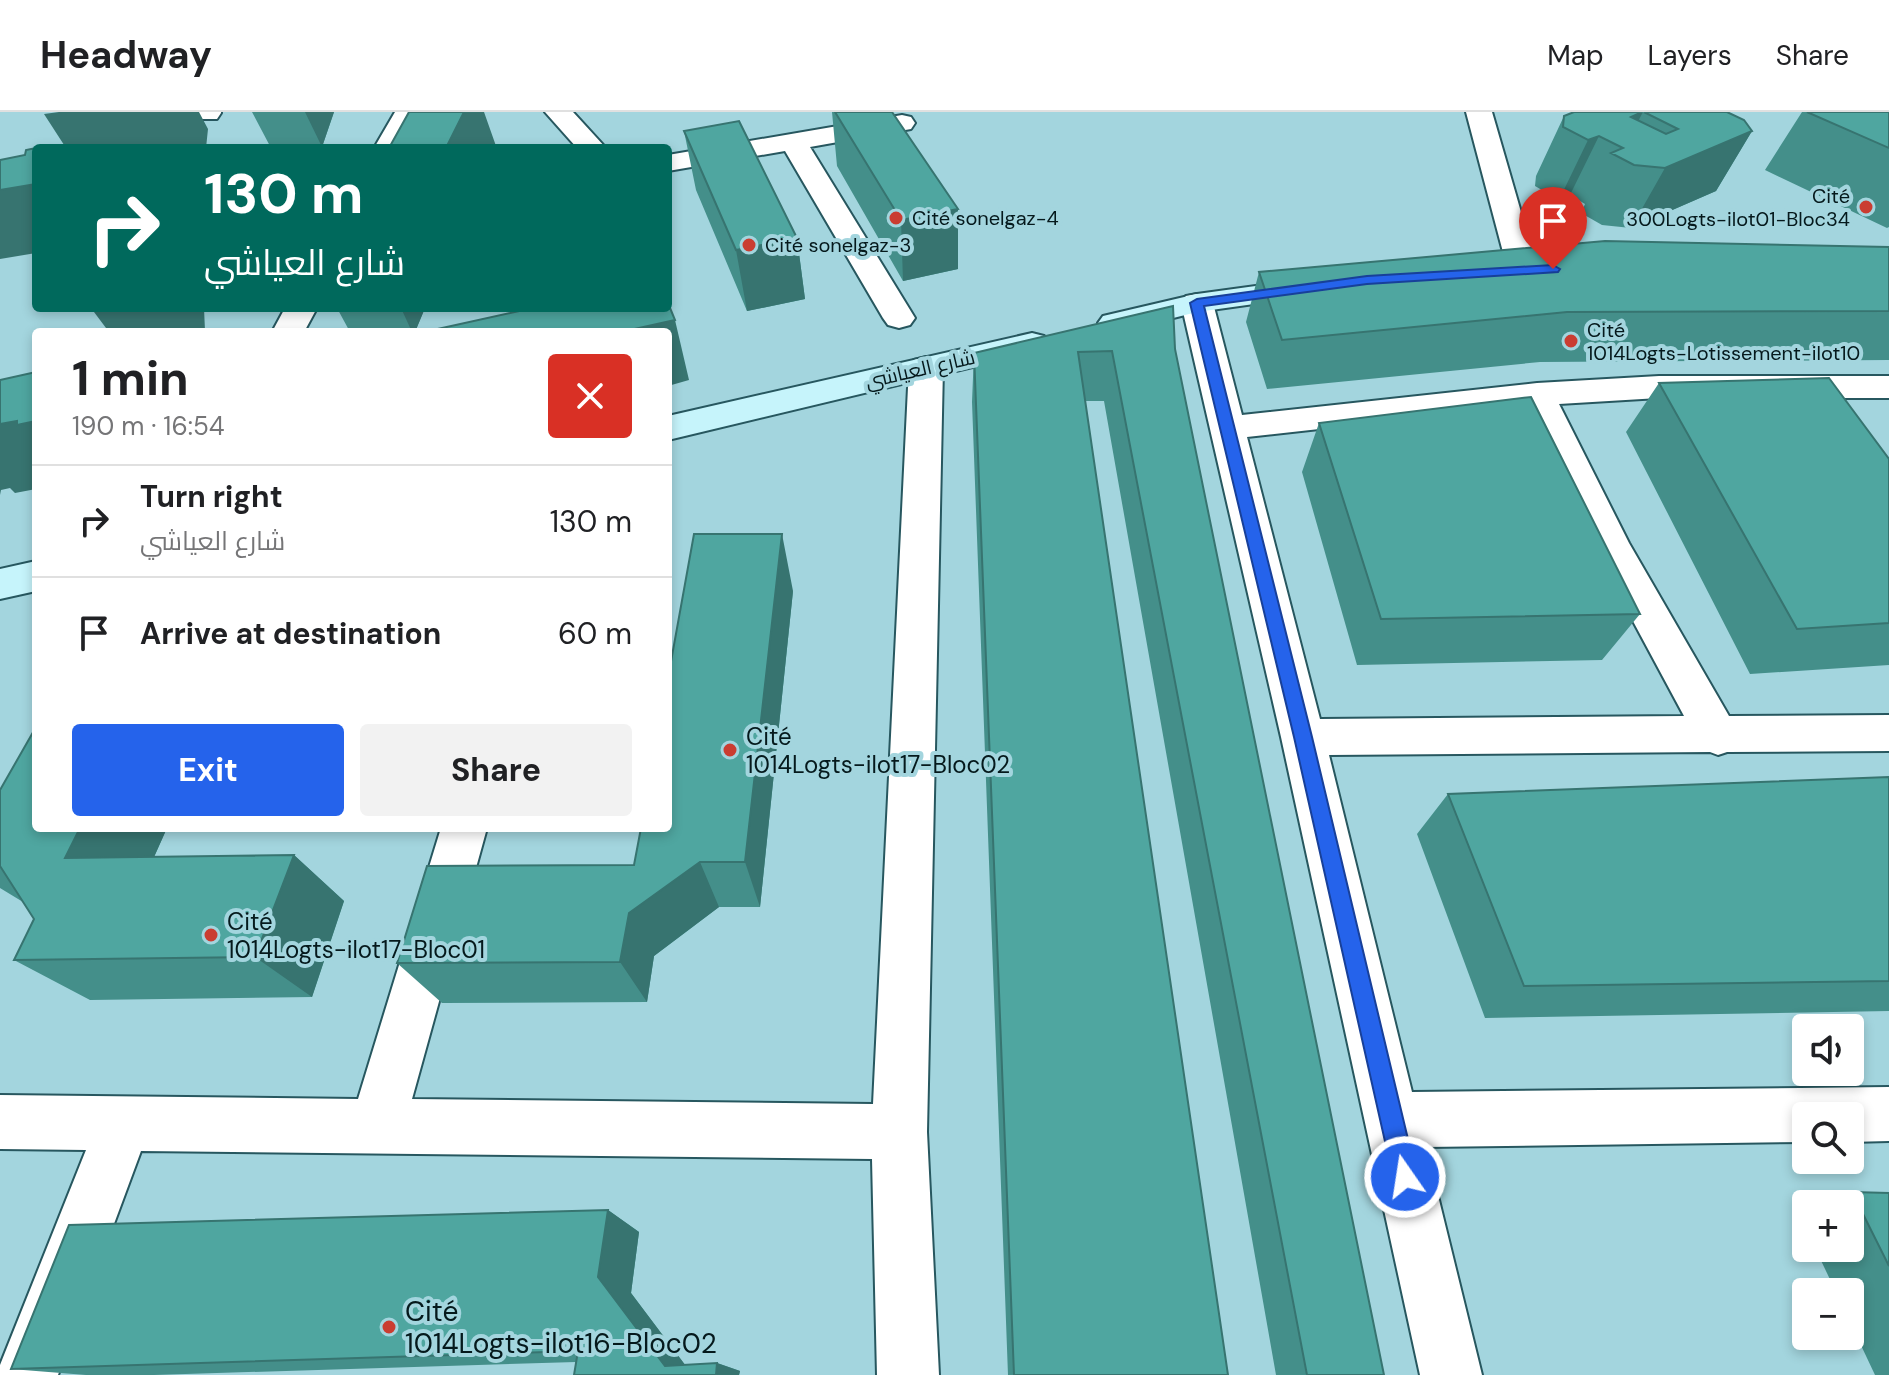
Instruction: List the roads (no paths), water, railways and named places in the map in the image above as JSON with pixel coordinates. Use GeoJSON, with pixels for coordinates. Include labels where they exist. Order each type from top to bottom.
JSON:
{"type":"FeatureCollection","features":[{"type":"Feature","properties":{"kind":"street"},"geometry":{"type":"LineString","coordinates":[[558,112],[588,144]]}},
{"type":"Feature","properties":{"kind":"street"},"geometry":{"type":"LineString","coordinates":[[1479,112],[1523,271]]}},
{"type":"Feature","properties":{"kind":"street"},"geometry":{"type":"LineString","coordinates":[[390,144],[406,115],[435,114]]}},
{"type":"Feature","properties":{"kind":"street"},"geometry":{"type":"LineString","coordinates":[[672,162],[902,123]]}},
{"type":"Feature","properties":{"kind":"street"},"geometry":{"type":"LineString","coordinates":[[793,141],[899,318]]}},
{"type":"Feature","properties":{"kind":"street"},"geometry":{"type":"LineString","coordinates":[[1089,330],[1197,303],[1336,284]]}},
{"type":"Feature","properties":{"kind":"street"},"geometry":{"type":"LineString","coordinates":[[1197,303],[1303,737],[1451,1375]]}},
{"type":"Feature","properties":{"kind":"street","name":"شارع العياشي"},"geometry":{"type":"LineString","coordinates":[[672,427],[1058,337]]}},
{"type":"Feature","properties":{"kind":"street"},"geometry":{"type":"LineString","coordinates":[[908,1375],[899,1132],[926,367]]}},
{"type":"Feature","properties":{"kind":"street"},"geometry":{"type":"LineString","coordinates":[[1228,428],[1537,394],[1659,387],[1889,387]]}},
{"type":"Feature","properties":{"kind":"street"},"geometry":{"type":"LineString","coordinates":[[1827,387],[1853,423]]}},
{"type":"Feature","properties":{"kind":"street"},"geometry":{"type":"LineString","coordinates":[[1537,394],[1610,543],[1718,737]]}},
{"type":"Feature","properties":{"kind":"street"},"geometry":{"type":"LineString","coordinates":[[0,584],[32,577]]}},
{"type":"Feature","properties":{"kind":"street"},"geometry":{"type":"LineString","coordinates":[[1303,737],[1718,737],[1889,733]]}},
{"type":"Feature","properties":{"kind":"street"},"geometry":{"type":"LineString","coordinates":[[377,1125],[463,832]]}},
{"type":"Feature","properties":{"kind":"street"},"geometry":{"type":"LineString","coordinates":[[1392,1120],[1889,1114]]}},
{"type":"Feature","properties":{"kind":"street"},"geometry":{"type":"LineString","coordinates":[[0,1122],[899,1132]]}},
{"type":"Feature","properties":{"kind":"street"},"geometry":{"type":"LineString","coordinates":[[27,1375],[124,1123]]}},
{"type":"Feature","properties":{"kind":"place","name":"Cité 300Logts-ilot01-Bloc34"},"geometry":{"type":"Point","coordinates":[1866,207]}},
{"type":"Feature","properties":{"kind":"place","name":"Cité sonelgaz-4"},"geometry":{"type":"Point","coordinates":[896,218]}},
{"type":"Feature","properties":{"kind":"place","name":"Cité sonelgaz-3"},"geometry":{"type":"Point","coordinates":[749,245]}},
{"type":"Feature","properties":{"kind":"place","name":"Cité 1014Logts-Lotissement-ilot10"},"geometry":{"type":"Point","coordinates":[1571,341]}},
{"type":"Feature","properties":{"kind":"place","name":"Cité 1014Logts-ilot17-Bloc02"},"geometry":{"type":"Point","coordinates":[730,750]}},
{"type":"Feature","properties":{"kind":"place","name":"Cité 1014Logts-ilot17-Bloc01"},"geometry":{"type":"Point","coordinates":[211,935]}},
{"type":"Feature","properties":{"kind":"place","name":"Cité 1014Logts-ilot16-Bloc02"},"geometry":{"type":"Point","coordinates":[389,1327]}}]}
